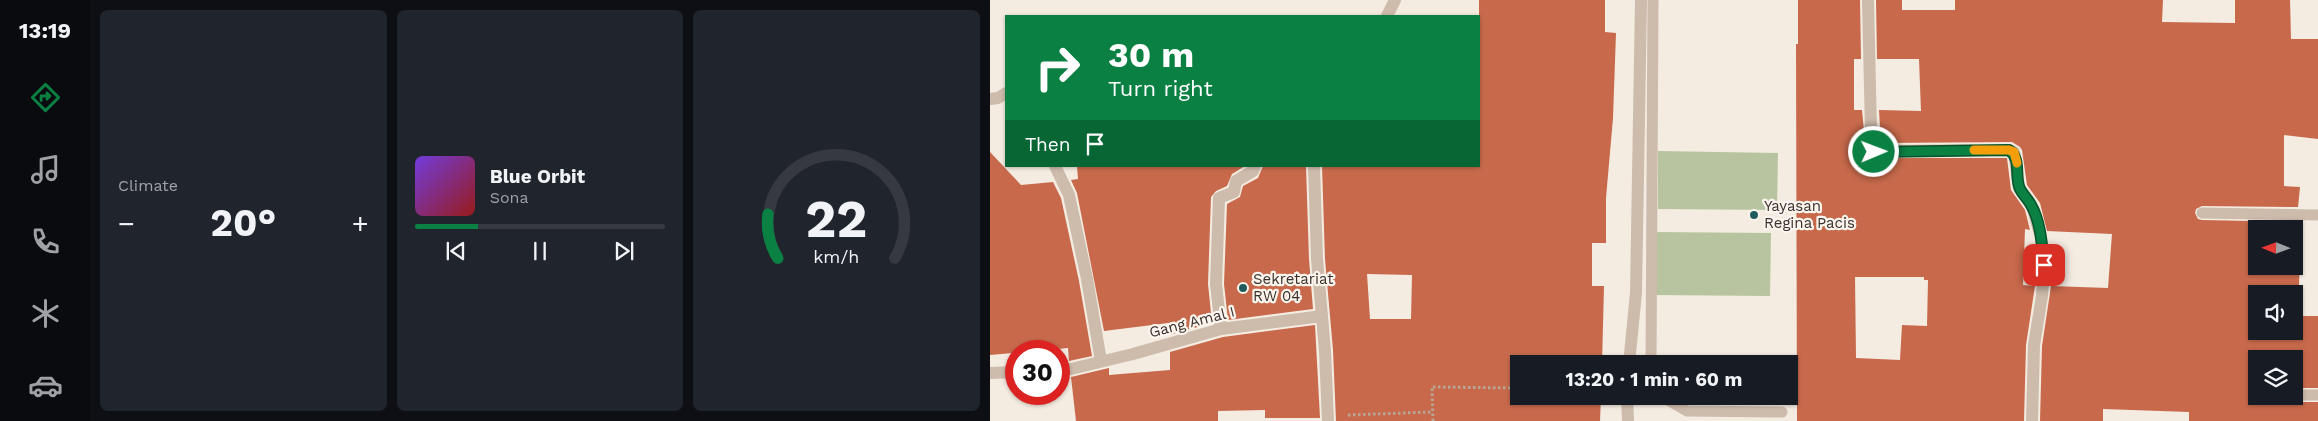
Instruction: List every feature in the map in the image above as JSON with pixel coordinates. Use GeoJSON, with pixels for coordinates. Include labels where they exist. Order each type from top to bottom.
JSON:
{"type":"FeatureCollection","features":[{"type":"Feature","properties":{"kind":"street"},"geometry":{"type":"LineString","coordinates":[[1388,15],[1395,0]]}},
{"type":"Feature","properties":{"kind":"street"},"geometry":{"type":"LineString","coordinates":[[1630,355],[1636,293],[1641,0]]}},
{"type":"Feature","properties":{"kind":"street"},"geometry":{"type":"LineString","coordinates":[[1868,0],[1871,131],[1874,152],[2009,150],[2014,152],[2020,188],[2032,206],[2039,230],[2044,265],[2042,296],[2034,344],[2032,421]]}},
{"type":"Feature","properties":{"kind":"street"},"geometry":{"type":"LineString","coordinates":[[990,99],[998,98],[1005,94]]}},
{"type":"Feature","properties":{"kind":"street"},"geometry":{"type":"LineString","coordinates":[[1056,167],[1069,194],[1087,279],[1101,361]]}},
{"type":"Feature","properties":{"kind":"street"},"geometry":{"type":"LineString","coordinates":[[1221,329],[1216,275],[1219,198],[1234,192],[1236,181],[1253,171],[1255,167]]}},
{"type":"Feature","properties":{"kind":"street"},"geometry":{"type":"LineString","coordinates":[[1314,167],[1317,259],[1328,419]]}},
{"type":"Feature","properties":{"kind":"street","name":"Gang Amal I"},"geometry":{"type":"LineString","coordinates":[[1070,369],[1133,354],[1221,329],[1322,316]]}},
{"type":"Feature","properties":{"kind":"street"},"geometry":{"type":"LineString","coordinates":[[990,373],[1005,372]]}},
{"type":"Feature","properties":{"kind":"street"},"geometry":{"type":"LineString","coordinates":[[1627,405],[1628,421]]}},
{"type":"Feature","properties":{"kind":"lane"},"geometry":{"type":"LineString","coordinates":[[1651,355],[1654,0]]}},
{"type":"Feature","properties":{"kind":"lane"},"geometry":{"type":"LineString","coordinates":[[2202,213],[2318,215]]}},
{"type":"Feature","properties":{"kind":"lane"},"geometry":{"type":"LineString","coordinates":[[2303,395],[2318,395]]}},
{"type":"Feature","properties":{"kind":"lane"},"geometry":{"type":"LineString","coordinates":[[1673,405],[1687,416],[1782,412]]}},
{"type":"Feature","properties":{"kind":"path"},"geometry":{"type":"LineString","coordinates":[[1433,421],[1432,387],[1510,388]]}},
{"type":"Feature","properties":{"kind":"path"},"geometry":{"type":"LineString","coordinates":[[1328,419],[1432,412]]}},
{"type":"Feature","properties":{"kind":"green space"},"geometry":{"type":"Polygon","coordinates":[[[1658,151],[1778,153],[1777,210],[1658,209],[1658,151]]]}},
{"type":"Feature","properties":{"kind":"green space"},"geometry":{"type":"Polygon","coordinates":[[[1653,232],[1771,233],[1770,296],[1652,295],[1653,232]]]}},
{"type":"Feature","properties":{"kind":"building"},"geometry":{"type":"Polygon","coordinates":[[[1479,0],[1605,0],[1605,32],[1616,33],[1613,118],[1606,198],[1606,243],[1592,243],[1592,286],[1604,286],[1602,355],[1510,355],[1510,405],[1601,405],[1600,421],[1336,421],[1333,350],[1325,259],[1322,167],[1480,167],[1479,0]],[[1367,274],[1370,319],[1411,319],[1412,275],[1367,274]]]}},
{"type":"Feature","properties":{"kind":"building"},"geometry":{"type":"Polygon","coordinates":[[[1798,0],[1860,0],[1861,59],[1854,59],[1854,110],[1862,110],[1866,152],[1870,158],[2007,158],[2011,190],[2025,210],[2030,230],[2025,229],[2023,285],[2035,286],[2026,345],[2024,421],[1797,421],[1796,44],[1798,44],[1798,0]],[[1855,277],[1856,358],[1900,360],[1902,325],[1927,326],[1928,280],[1924,280],[1924,277],[1855,277]]]}},
{"type":"Feature","properties":{"kind":"building"},"geometry":{"type":"Polygon","coordinates":[[[1876,0],[1902,0],[1902,10],[1955,10],[1955,0],[2163,0],[2162,22],[2235,23],[2235,0],[2290,0],[2291,39],[2318,39],[2318,139],[2284,135],[2284,186],[2300,187],[2298,207],[2202,206],[2196,209],[2195,213],[2198,219],[2202,220],[2248,221],[2248,275],[2299,275],[2299,285],[2248,285],[2248,340],[2303,340],[2303,316],[2318,316],[2318,388],[2303,388],[2303,350],[2248,350],[2248,405],[2303,405],[2303,402],[2318,402],[2318,421],[2189,421],[2189,412],[2103,409],[2103,421],[2040,421],[2042,346],[2051,286],[2108,288],[2112,234],[2047,231],[2040,203],[2027,185],[2022,150],[2012,142],[1881,143],[1879,110],[1921,111],[1919,59],[1877,59],[1876,0]]]}},
{"type":"Feature","properties":{"kind":"building"},"geometry":{"type":"Polygon","coordinates":[[[990,152],[1021,185],[1053,182],[1061,198],[1079,281],[1092,356],[1070,361],[1070,340],[1005,340],[1005,354],[990,355],[990,152]]]}},
{"type":"Feature","properties":{"kind":"building"},"geometry":{"type":"Polygon","coordinates":[[[1077,167],[1243,167],[1232,174],[1227,186],[1216,191],[1211,197],[1208,284],[1212,323],[1169,335],[1168,323],[1104,331],[1077,193],[1071,180],[1078,179],[1077,167]]]}},
{"type":"Feature","properties":{"kind":"building"},"geometry":{"type":"Polygon","coordinates":[[[1263,167],[1306,167],[1309,259],[1313,309],[1228,320],[1224,284],[1227,204],[1240,197],[1243,186],[1258,178],[1263,167]]]}},
{"type":"Feature","properties":{"kind":"building"},"geometry":{"type":"Polygon","coordinates":[[[1315,325],[1320,418],[1265,418],[1265,410],[1218,411],[1218,421],[1076,421],[1071,377],[1109,368],[1109,375],[1170,370],[1170,352],[1223,337],[1315,325]]]}},
{"type":"Feature","properties":{"kind":"slow traffic"},"geometry":{"type":"LineString","coordinates":[[1974,150],[2009,150],[2014,152],[2017,163]]}},
{"type":"Feature","properties":{"kind":"place","name":"Yayasan Regina Pacis"},"geometry":{"type":"Point","coordinates":[1754,215]}},
{"type":"Feature","properties":{"kind":"place","name":"Sekretariat RW 04"},"geometry":{"type":"Point","coordinates":[1243,288]}},
{"type":"Feature","properties":{"kind":"route"},"geometry":{"type":"LineString","coordinates":[[1874,152],[2009,150],[2014,152],[2020,188],[2032,206],[2041,238],[2044,265]]}}]}
